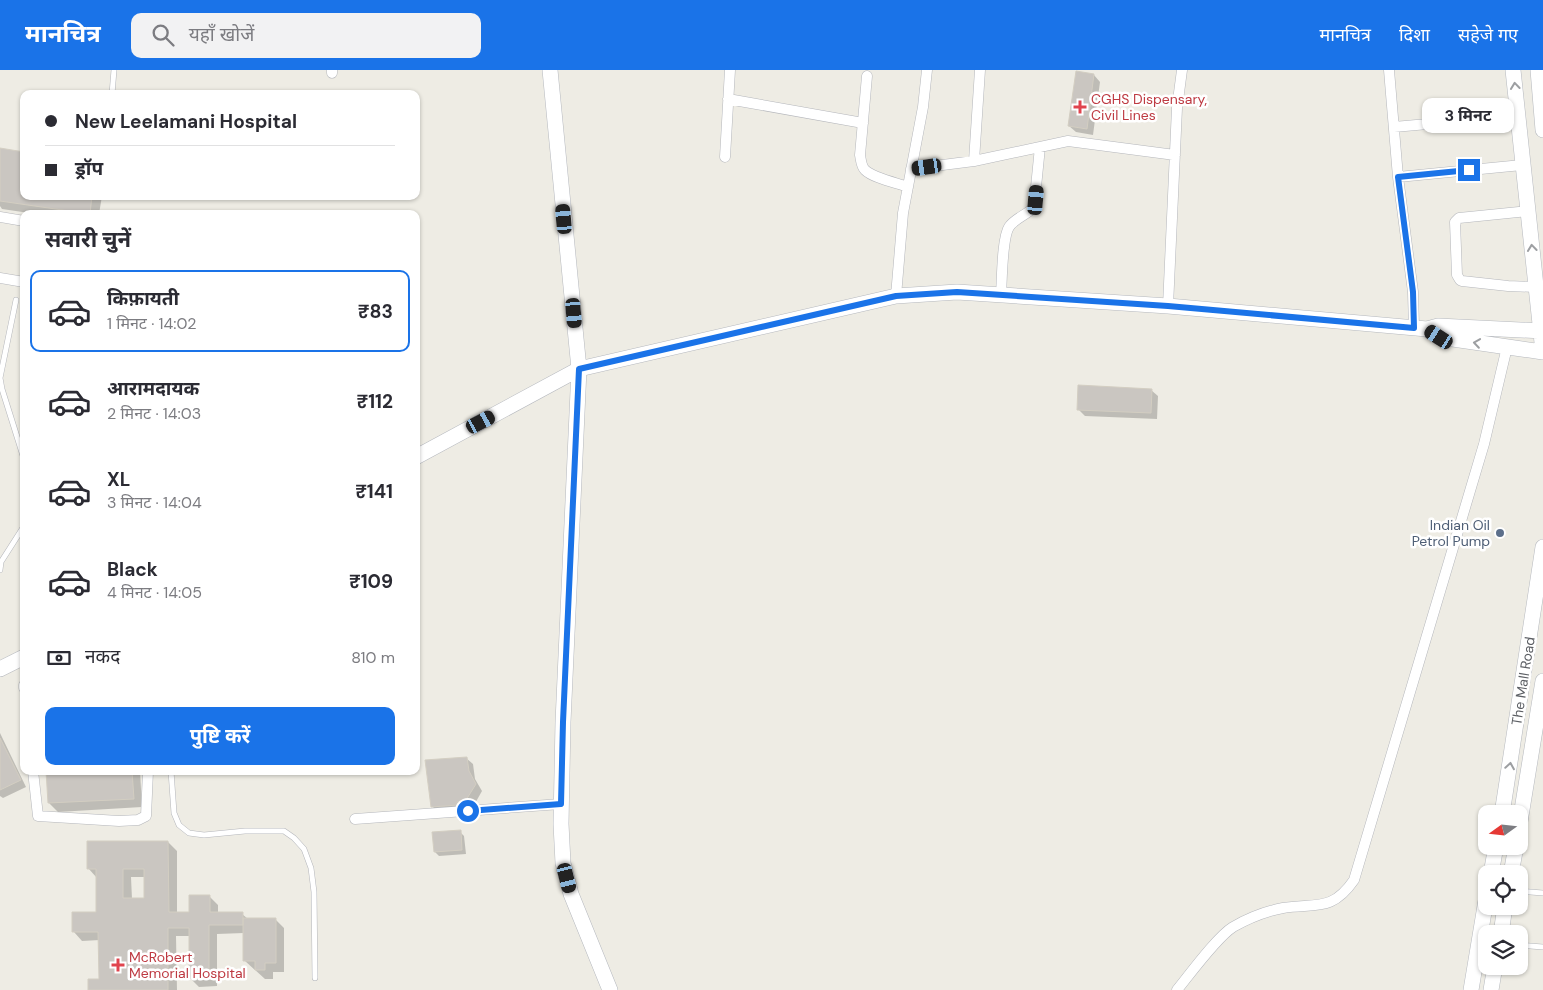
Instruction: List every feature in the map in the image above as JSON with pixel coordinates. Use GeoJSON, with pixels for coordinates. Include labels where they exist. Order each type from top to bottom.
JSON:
{"type":"FeatureCollection","features":[{"type":"Feature","properties":{"kind":"street"},"geometry":{"type":"LineString","coordinates":[[550,70],[579,369],[563,712],[561,804],[563,863],[571,894],[610,990]]}},
{"type":"Feature","properties":{"kind":"street"},"geometry":{"type":"LineString","coordinates":[[725,157],[730,70]]}},
{"type":"Feature","properties":{"kind":"street"},"geometry":{"type":"LineString","coordinates":[[896,296],[903,214],[923,107],[927,70]]}},
{"type":"Feature","properties":{"kind":"street"},"geometry":{"type":"LineString","coordinates":[[974,161],[980,70]]}},
{"type":"Feature","properties":{"kind":"street"},"geometry":{"type":"LineString","coordinates":[[1168,306],[1175,155],[1182,70]]}},
{"type":"Feature","properties":{"kind":"street"},"geometry":{"type":"LineString","coordinates":[[1389,70],[1398,177],[1413,292],[1420,329]]}},
{"type":"Feature","properties":{"kind":"street"},"geometry":{"type":"LineString","coordinates":[[1420,329],[1439,337],[1543,352],[1513,70]]}},
{"type":"Feature","properties":{"kind":"street"},"geometry":{"type":"LineString","coordinates":[[1538,70],[1543,130]]}},
{"type":"Feature","properties":{"kind":"street"},"geometry":{"type":"LineString","coordinates":[[868,76],[860,155],[862,165],[866,171],[908,186]]}},
{"type":"Feature","properties":{"kind":"street"},"geometry":{"type":"LineString","coordinates":[[728,99],[863,123]]}},
{"type":"Feature","properties":{"kind":"street"},"geometry":{"type":"LineString","coordinates":[[1394,127],[1518,116]]}},
{"type":"Feature","properties":{"kind":"street"},"geometry":{"type":"LineString","coordinates":[[911,169],[974,161],[1068,141],[1175,155]]}},
{"type":"Feature","properties":{"kind":"street"},"geometry":{"type":"LineString","coordinates":[[1001,295],[1007,232],[1014,222],[1034,207],[1040,147]]}},
{"type":"Feature","properties":{"kind":"street"},"geometry":{"type":"LineString","coordinates":[[1398,177],[1522,164]]}},
{"type":"Feature","properties":{"kind":"street"},"geometry":{"type":"LineString","coordinates":[[1528,211],[1459,218],[1455,222],[1458,275],[1462,281],[1508,286],[1536,286]]}},
{"type":"Feature","properties":{"kind":"street"},"geometry":{"type":"LineString","coordinates":[[0,217],[20,220]]}},
{"type":"Feature","properties":{"kind":"street"},"geometry":{"type":"LineString","coordinates":[[0,278],[20,281]]}},
{"type":"Feature","properties":{"kind":"street"},"geometry":{"type":"LineString","coordinates":[[420,455],[579,369],[896,296],[957,292],[1168,306],[1420,329],[1438,326],[1542,331]]}},
{"type":"Feature","properties":{"kind":"street"},"geometry":{"type":"LineString","coordinates":[[1177,990],[1232,928],[1282,908],[1324,905],[1338,898],[1354,880],[1484,444],[1507,347]]}},
{"type":"Feature","properties":{"kind":"street","name":"The Mall Road"},"geometry":{"type":"LineString","coordinates":[[1503,805],[1540,585],[1543,547]]}},
{"type":"Feature","properties":{"kind":"street"},"geometry":{"type":"LineString","coordinates":[[0,669],[20,659]]}},
{"type":"Feature","properties":{"kind":"street","name":"The Mall Road"},"geometry":{"type":"LineString","coordinates":[[1523,805],[1543,681]]}},
{"type":"Feature","properties":{"kind":"street"},"geometry":{"type":"LineString","coordinates":[[33,775],[38,816],[120,821],[138,820],[146,816],[148,775]]}},
{"type":"Feature","properties":{"kind":"street"},"geometry":{"type":"LineString","coordinates":[[355,819],[561,804]]}},
{"type":"Feature","properties":{"kind":"street"},"geometry":{"type":"LineString","coordinates":[[1471,990],[1478,948]]}},
{"type":"Feature","properties":{"kind":"street"},"geometry":{"type":"LineString","coordinates":[[1491,990],[1494,975]]}},
{"type":"Feature","properties":{"kind":"lane"},"geometry":{"type":"LineString","coordinates":[[112,90],[114,70]]}},
{"type":"Feature","properties":{"kind":"lane"},"geometry":{"type":"LineString","coordinates":[[16,300],[0,378],[20,446]]}},
{"type":"Feature","properties":{"kind":"lane"},"geometry":{"type":"LineString","coordinates":[[0,570],[1,562],[20,532]]}},
{"type":"Feature","properties":{"kind":"lane"},"geometry":{"type":"LineString","coordinates":[[171,775],[174,813],[178,824],[189,833],[204,836],[245,831],[284,831],[304,849],[311,868],[314,892],[315,978]]}},
{"type":"Feature","properties":{"kind":"lane"},"geometry":{"type":"LineString","coordinates":[[1528,892],[1543,894]]}},
{"type":"Feature","properties":{"kind":"lane"},"geometry":{"type":"LineString","coordinates":[[1528,946],[1543,947]]}},
{"type":"Feature","properties":{"kind":"building"},"geometry":{"type":"Polygon","coordinates":[[[1076,71],[1094,74],[1087,129],[1068,126],[1076,71]]]}},
{"type":"Feature","properties":{"kind":"building"},"geometry":{"type":"Polygon","coordinates":[[[0,148],[20,151],[20,200],[92,200],[90,210],[62,210],[0,201],[0,148]]]}},
{"type":"Feature","properties":{"kind":"building"},"geometry":{"type":"Polygon","coordinates":[[[1078,385],[1152,389],[1151,413],[1077,410],[1078,385]]]}},
{"type":"Feature","properties":{"kind":"building"},"geometry":{"type":"Polygon","coordinates":[[[0,738],[21,780],[0,790],[0,738]]]}},
{"type":"Feature","properties":{"kind":"building"},"geometry":{"type":"Polygon","coordinates":[[[467,757],[469,771],[476,784],[466,800],[457,802],[458,805],[431,807],[425,760],[467,757]]]}},
{"type":"Feature","properties":{"kind":"building"},"geometry":{"type":"Polygon","coordinates":[[[46,775],[132,775],[134,799],[48,803],[46,775]]]}},
{"type":"Feature","properties":{"kind":"building"},"geometry":{"type":"Polygon","coordinates":[[[461,830],[462,850],[434,852],[432,832],[461,830]]]}},
{"type":"Feature","properties":{"kind":"building"},"geometry":{"type":"Polygon","coordinates":[[[87,841],[168,841],[169,912],[189,912],[189,895],[210,895],[210,912],[243,912],[243,925],[209,925],[209,978],[189,978],[189,928],[168,928],[168,990],[88,990],[88,979],[99,979],[98,932],[72,932],[72,912],[96,912],[96,869],[87,869],[87,841]],[[123,869],[123,898],[144,898],[144,869],[123,869]]]}},
{"type":"Feature","properties":{"kind":"building"},"geometry":{"type":"Polygon","coordinates":[[[243,918],[276,918],[276,963],[265,963],[265,970],[255,970],[255,961],[243,961],[243,918]]]}},
{"type":"Feature","properties":{"kind":"place","name":"CGHS Dispensary, Civil Lines"},"geometry":{"type":"Point","coordinates":[1080,107]}},
{"type":"Feature","properties":{"kind":"place","name":"Indian Oil Petrol Pump"},"geometry":{"type":"Point","coordinates":[1500,533]}},
{"type":"Feature","properties":{"kind":"place","name":"McRobert Memorial Hospital"},"geometry":{"type":"Point","coordinates":[118,965]}},
{"type":"Feature","properties":{"kind":"route"},"geometry":{"type":"LineString","coordinates":[[468,811],[561,804],[579,369],[896,296],[957,292],[1168,306],[1414,328],[1413,292],[1398,177],[1469,170]]}}]}
